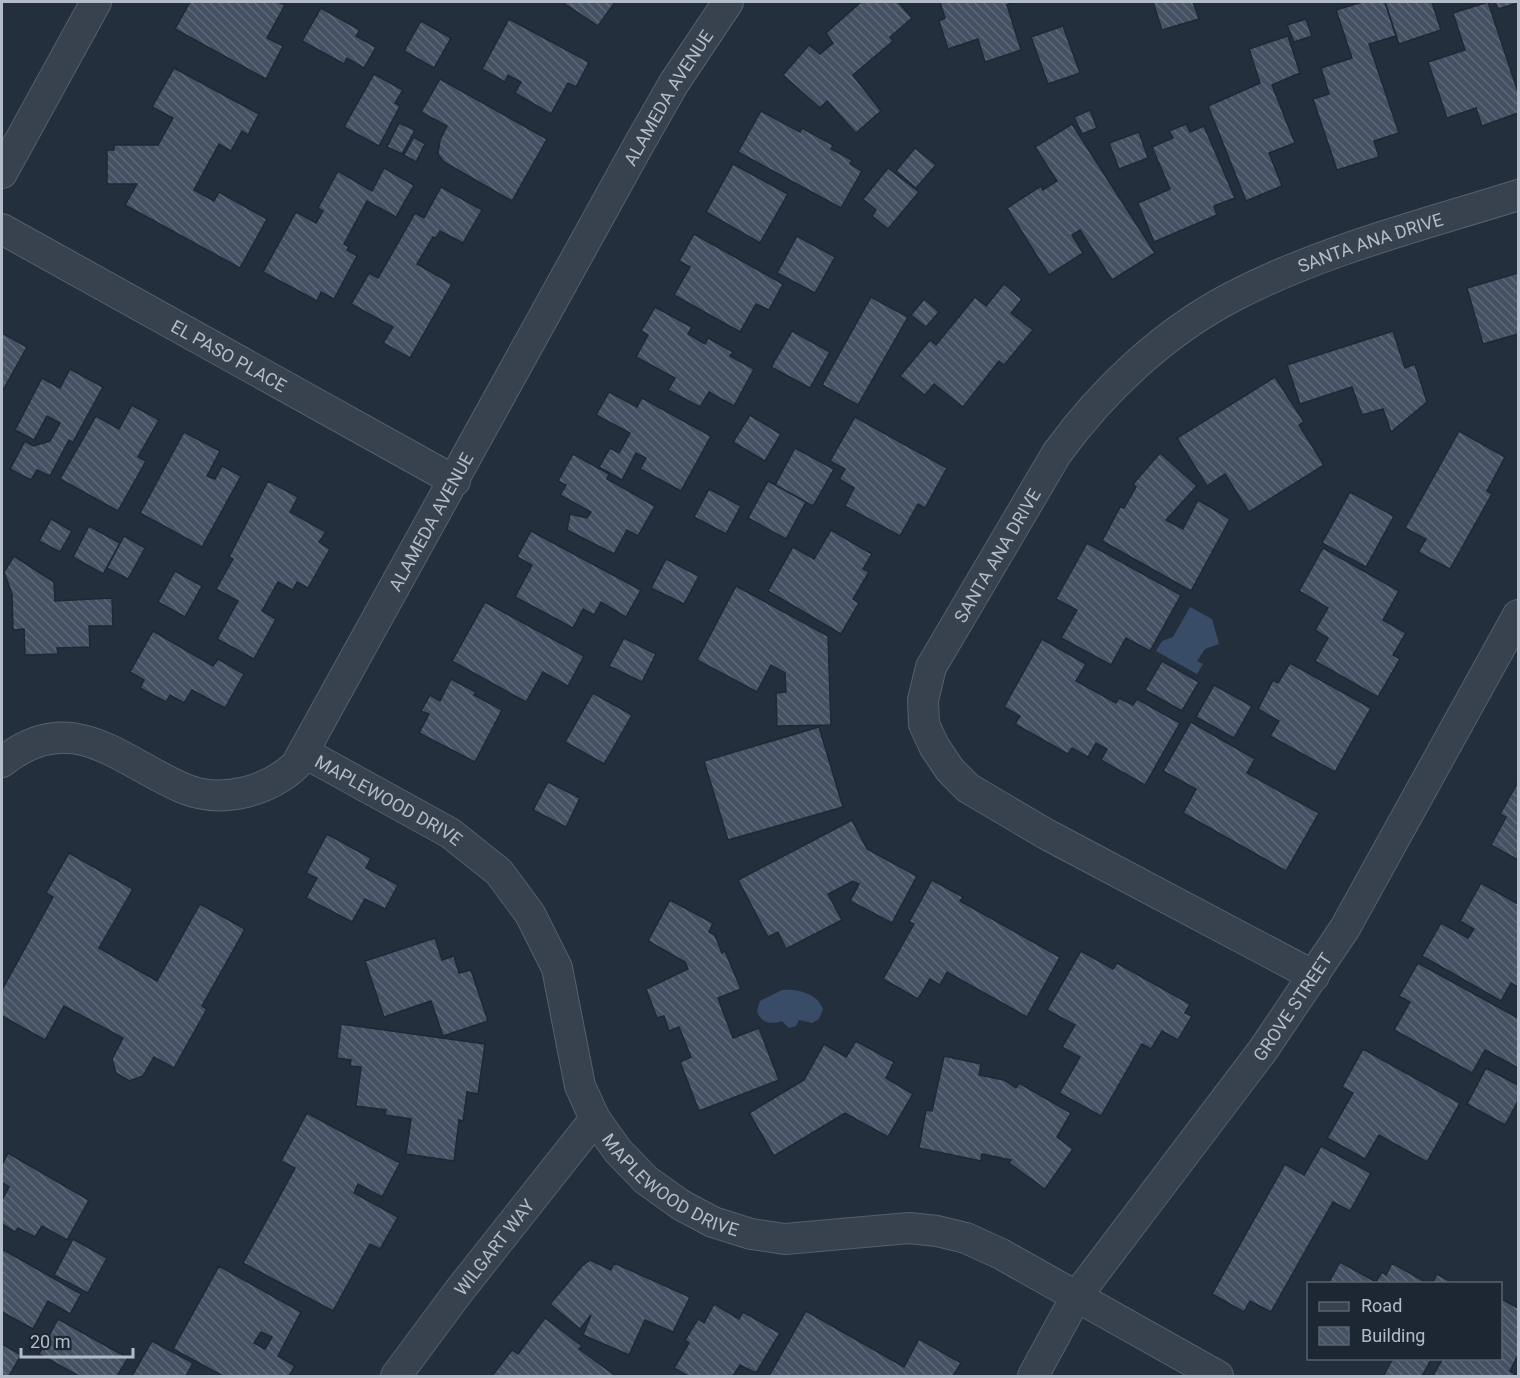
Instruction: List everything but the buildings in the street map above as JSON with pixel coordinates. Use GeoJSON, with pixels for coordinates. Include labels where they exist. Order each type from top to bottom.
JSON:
{"type":"FeatureCollection","features":[{"type":"Feature","properties":{"kind":"street"},"geometry":{"type":"LineString","coordinates":[[2,174],[96,2]]}},
{"type":"Feature","properties":{"kind":"street","name":"ALAMEDA AVENUE"},"geometry":{"type":"LineString","coordinates":[[2,762],[33,741],[70,739],[115,751],[186,789],[235,794],[274,782],[291,770],[305,753],[668,93],[728,2]]}},
{"type":"Feature","properties":{"kind":"street","name":"SANTA ANA DRIVE"},"geometry":{"type":"LineString","coordinates":[[1314,976],[1046,834],[968,788],[950,770],[933,746],[924,724],[923,700],[931,667],[1057,453],[1081,420],[1108,391],[1146,357],[1185,327],[1231,298],[1293,269],[1518,195]]}},
{"type":"Feature","properties":{"kind":"street","name":"EL PASO PLACE"},"geometry":{"type":"LineString","coordinates":[[2,229],[455,481]]}},
{"type":"Feature","properties":{"kind":"street","name":"GROVE STREET"},"geometry":{"type":"LineString","coordinates":[[1033,1377],[1076,1297],[1263,1050],[1314,976],[1355,910],[1518,615]]}},
{"type":"Feature","properties":{"kind":"street","name":"MAPLEWOOD DRIVE"},"geometry":{"type":"LineString","coordinates":[[305,753],[450,833],[478,853],[514,892],[545,940],[557,968],[580,1086],[595,1119],[618,1151],[646,1180],[681,1205],[713,1222],[751,1234],[785,1239],[909,1228],[937,1231],[966,1238],[1000,1254],[1218,1377]]}},
{"type":"Feature","properties":{"kind":"street","name":"WILGART WAY"},"geometry":{"type":"LineString","coordinates":[[396,1377],[465,1282],[595,1119]]}},
{"type":"Feature","properties":{"kind":"water"},"geometry":{"type":"Polygon","coordinates":[[[1190,607],[1212,619],[1219,644],[1205,649],[1197,661],[1203,664],[1197,674],[1156,651],[1162,641],[1173,637],[1190,607]]]}},
{"type":"Feature","properties":{"kind":"water"},"geometry":{"type":"Polygon","coordinates":[[[782,990],[800,991],[816,999],[823,1009],[819,1019],[812,1023],[799,1020],[796,1026],[789,1028],[782,1021],[770,1023],[764,1020],[757,1011],[760,1001],[782,990]]]}}]}
